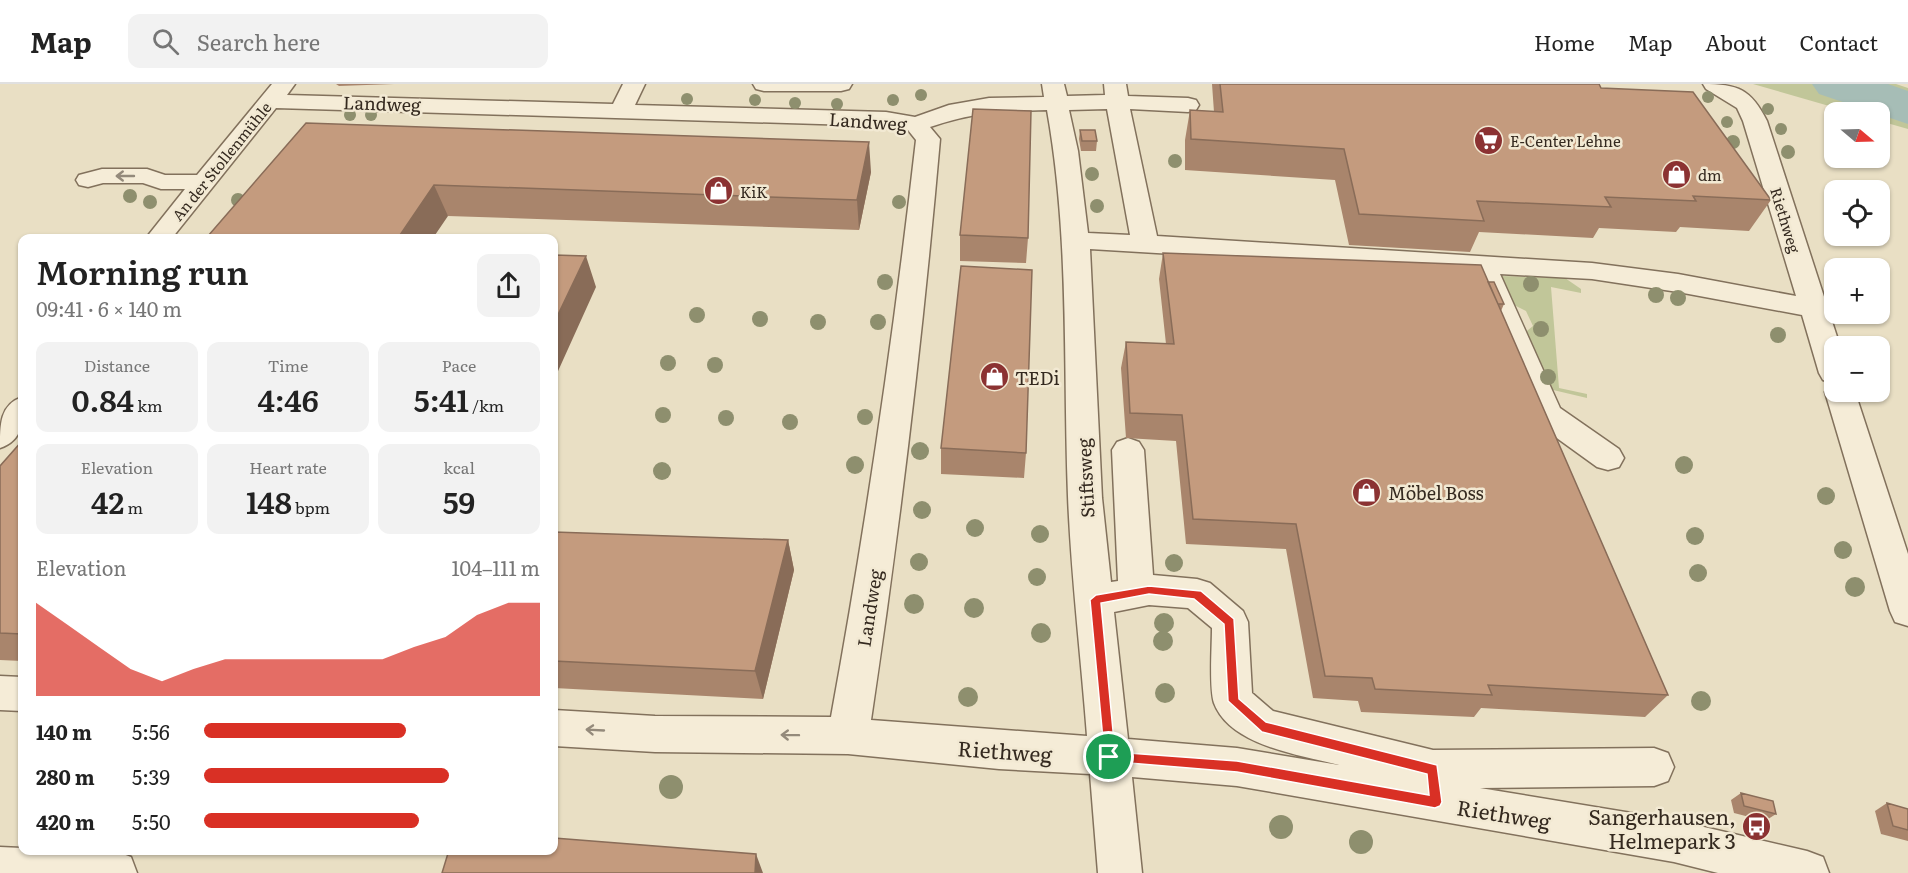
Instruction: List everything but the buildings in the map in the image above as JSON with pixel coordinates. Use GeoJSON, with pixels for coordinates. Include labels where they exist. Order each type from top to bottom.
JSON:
{"type":"FeatureCollection","features":[{"type":"Feature","properties":{"kind":"street"},"geometry":{"type":"LineString","coordinates":[[620,112],[634,84]]}},
{"type":"Feature","properties":{"kind":"street"},"geometry":{"type":"LineString","coordinates":[[764,84],[840,84]]}},
{"type":"Feature","properties":{"kind":"street","name":"Riethweg"},"geometry":{"type":"LineString","coordinates":[[1714,84],[1747,104],[1755,121],[1824,340]]}},
{"type":"Feature","properties":{"kind":"street","name":"Landweg"},"geometry":{"type":"LineString","coordinates":[[277,92],[559,101],[620,112],[886,118],[916,124],[928,139],[918,254],[874,580],[848,736]]}},
{"type":"Feature","properties":{"kind":"street","name":"An der Stollenmühle"},"geometry":{"type":"LineString","coordinates":[[162,234],[277,92]]}},
{"type":"Feature","properties":{"kind":"street"},"geometry":{"type":"LineString","coordinates":[[916,124],[957,110],[1054,93],[1116,93],[1188,105]]}},
{"type":"Feature","properties":{"kind":"street","name":"Stiftsweg"},"geometry":{"type":"LineString","coordinates":[[1054,93],[1066,151],[1076,241],[1084,478],[1120,873]]}},
{"type":"Feature","properties":{"kind":"street"},"geometry":{"type":"LineString","coordinates":[[1116,93],[1145,243]]}},
{"type":"Feature","properties":{"kind":"street"},"geometry":{"type":"LineString","coordinates":[[88,180],[102,176],[147,176],[161,183],[204,182]]}},
{"type":"Feature","properties":{"kind":"street"},"geometry":{"type":"LineString","coordinates":[[1076,241],[1145,243],[1482,264],[1634,276],[1814,308]]}},
{"type":"Feature","properties":{"kind":"street"},"geometry":{"type":"LineString","coordinates":[[1482,264],[1547,415],[1608,458]]}},
{"type":"Feature","properties":{"kind":"street"},"geometry":{"type":"LineString","coordinates":[[1843,402],[1908,611]]}},
{"type":"Feature","properties":{"kind":"street"},"geometry":{"type":"LineString","coordinates":[[0,436],[18,413]]}},
{"type":"Feature","properties":{"kind":"street"},"geometry":{"type":"LineString","coordinates":[[1128,450],[1136,591]]}},
{"type":"Feature","properties":{"kind":"street"},"geometry":{"type":"LineString","coordinates":[[1096,600],[1149,590],[1197,594],[1230,622],[1233,701],[1262,727],[1434,786],[1654,767]]}},
{"type":"Feature","properties":{"kind":"street"},"geometry":{"type":"LineString","coordinates":[[0,693],[18,694]]}},
{"type":"Feature","properties":{"kind":"street","name":"Riethweg"},"geometry":{"type":"LineString","coordinates":[[558,728],[655,734],[848,736],[999,750],[1237,767],[1434,786],[1762,860],[1807,873]]}},
{"type":"Feature","properties":{"kind":"street"},"geometry":{"type":"LineString","coordinates":[[0,869],[115,873]]}},
{"type":"Feature","properties":{"kind":"green space"},"geometry":{"type":"Polygon","coordinates":[[[1753,84],[1896,84],[1908,88],[1908,129],[1890,124],[1890,102],[1824,102],[1824,104],[1753,84]]]}},
{"type":"Feature","properties":{"kind":"green space"},"geometry":{"type":"Polygon","coordinates":[[[1501,276],[1565,278],[1581,289],[1581,293],[1551,287],[1559,388],[1587,394],[1587,398],[1549,389],[1522,335],[1533,326],[1526,311],[1510,303],[1499,278],[1501,276]]]}},
{"type":"Feature","properties":{"kind":"waterway"},"geometry":{"type":"LineString","coordinates":[[1836,84],[1881,97],[1908,109]]}},
{"type":"Feature","properties":{"kind":"place","name":"E-Center Lehne"},"geometry":{"type":"Point","coordinates":[1489,140]}},
{"type":"Feature","properties":{"kind":"place","name":"dm"},"geometry":{"type":"Point","coordinates":[1677,174]}},
{"type":"Feature","properties":{"kind":"place","name":"KiK"},"geometry":{"type":"Point","coordinates":[719,191]}},
{"type":"Feature","properties":{"kind":"place","name":"TEDi"},"geometry":{"type":"Point","coordinates":[994,377]}},
{"type":"Feature","properties":{"kind":"place","name":"Möbel Boss"},"geometry":{"type":"Point","coordinates":[1367,492]}},
{"type":"Feature","properties":{"kind":"place","name":"Sangerhausen, Helmepark 3"},"geometry":{"type":"Point","coordinates":[1757,827]}},
{"type":"Feature","properties":{"kind":"route"},"geometry":{"type":"LineString","coordinates":[[1149,590],[1197,594],[1230,622],[1233,701],[1262,727],[1432,769],[1435,802],[1237,767],[1109,757],[1096,600],[1149,590]]}}]}
